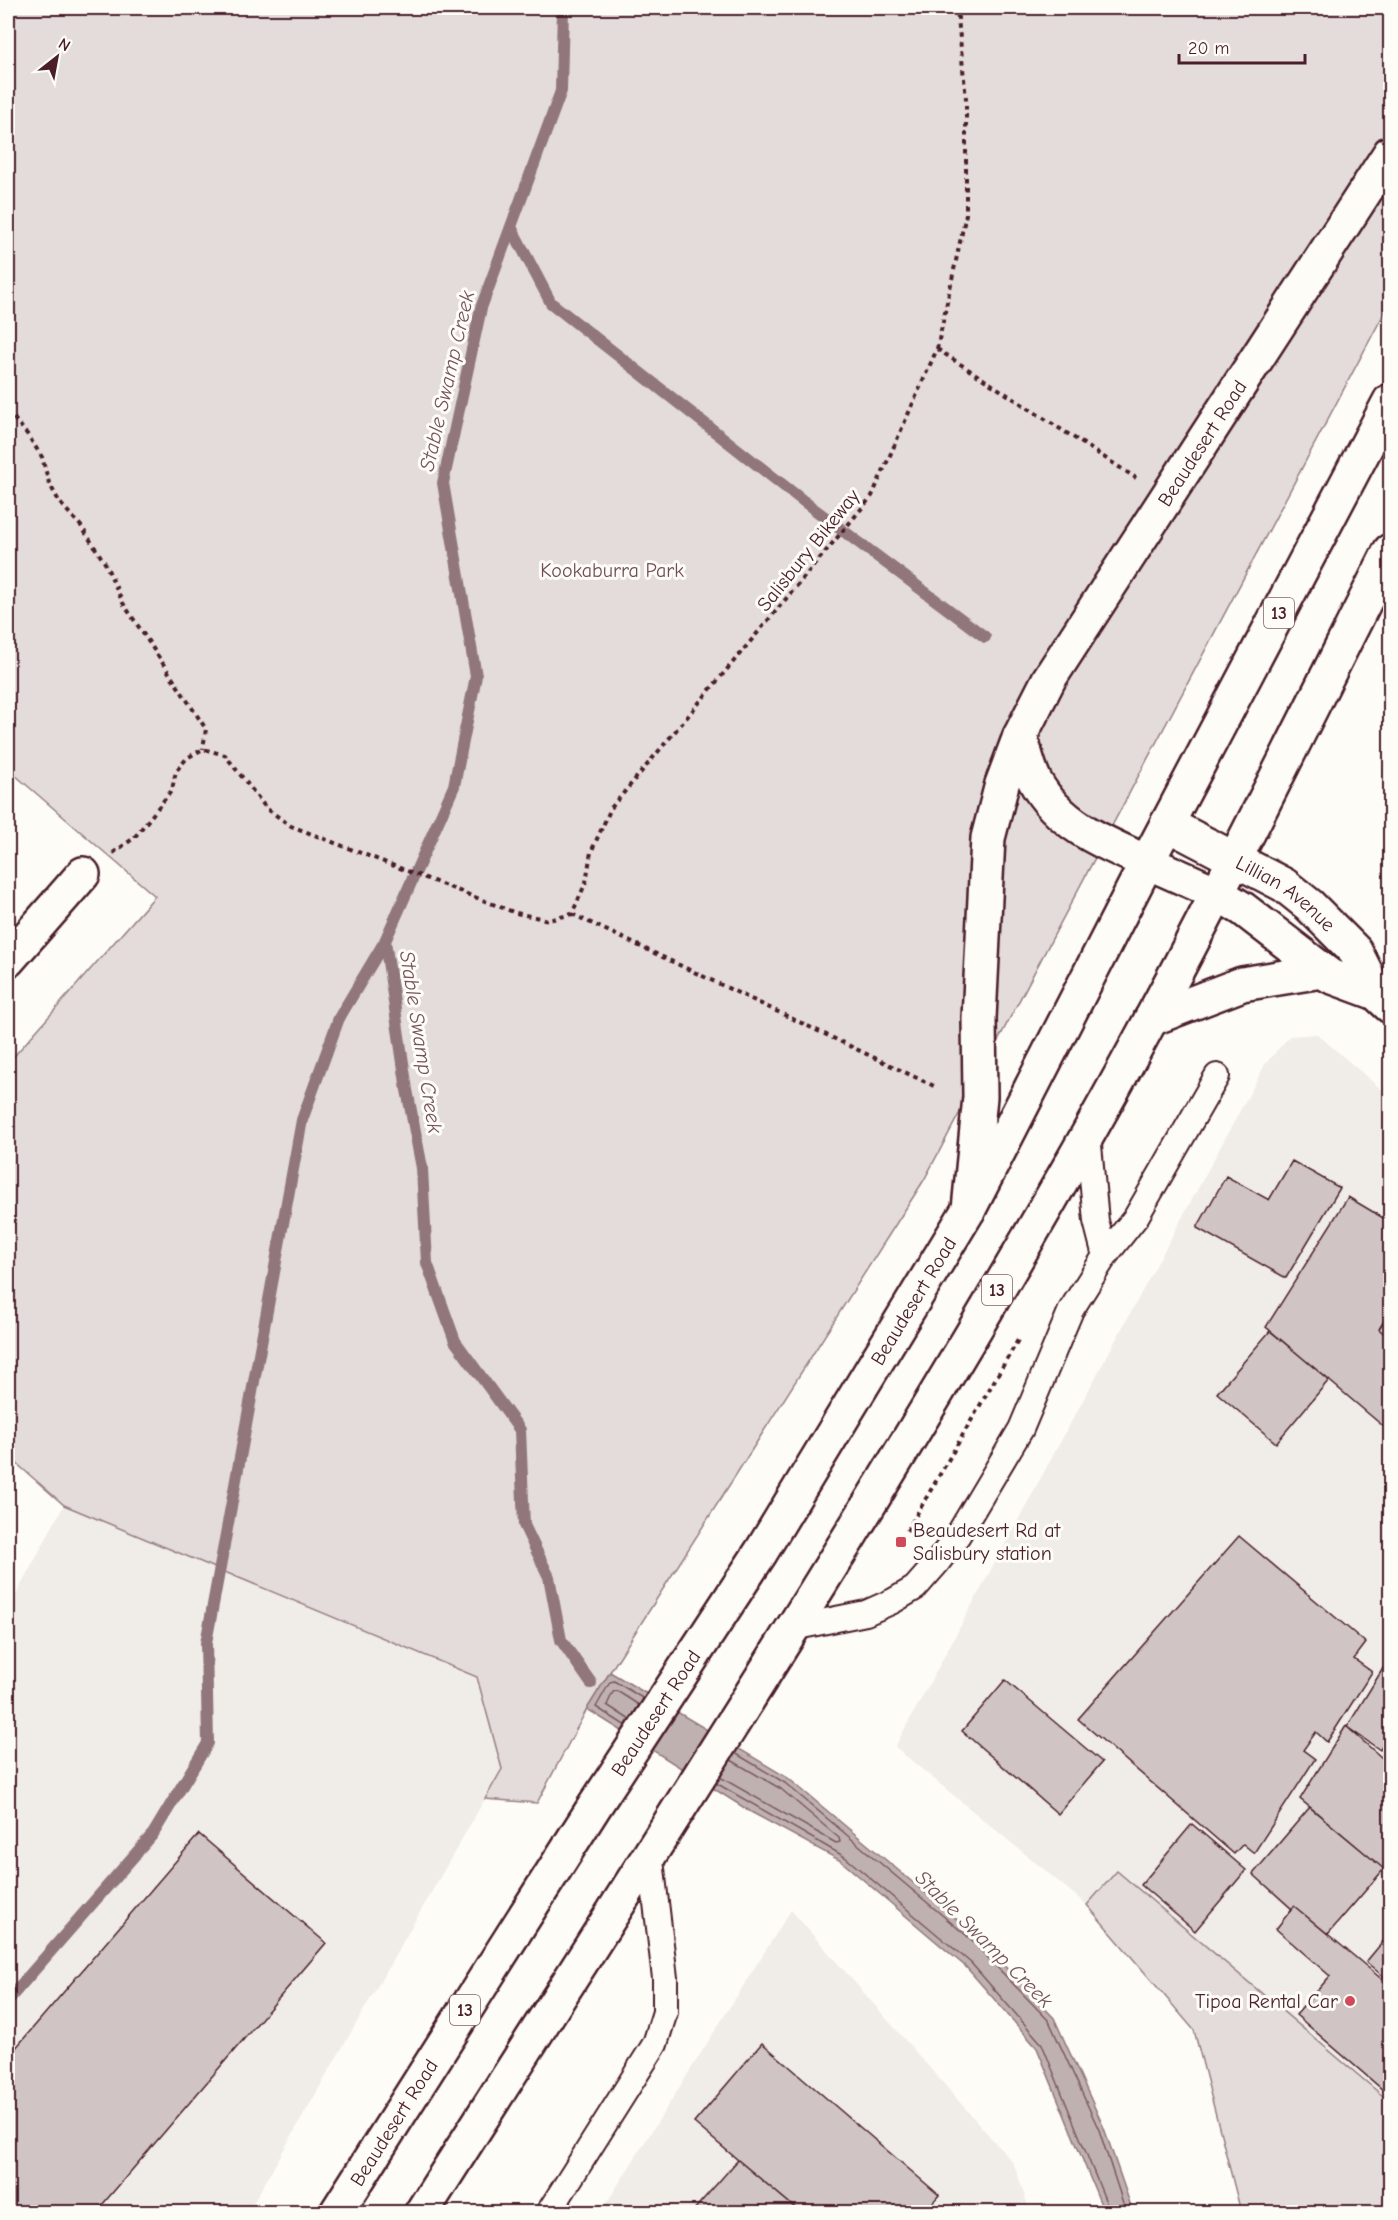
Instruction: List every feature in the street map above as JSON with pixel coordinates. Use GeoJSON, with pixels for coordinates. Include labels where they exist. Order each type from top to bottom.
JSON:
{"type":"FeatureCollection","features":[{"type":"Feature","properties":{"kind":"main road","name":"Beaudesert Road"},"geometry":{"type":"LineString","coordinates":[[969,1209],[980,1097],[979,1007],[988,838],[1002,784],[1020,736],[1049,679],[1390,153]]}},
{"type":"Feature","properties":{"kind":"main road","name":"Beaudesert Road"},"geometry":{"type":"LineString","coordinates":[[337,2212],[594,1807],[761,1552],[969,1209],[1147,862],[1390,401]]}},
{"type":"Feature","properties":{"kind":"main road","name":"13"},"geometry":{"type":"LineString","coordinates":[[422,2212],[762,1678],[963,1348],[1088,1134],[1217,893],[1390,551]]}},
{"type":"Feature","properties":{"kind":"main road"},"geometry":{"type":"LineString","coordinates":[[1020,736],[1034,779],[1047,801],[1088,836],[1147,862]]}},
{"type":"Feature","properties":{"kind":"main road","name":"Lillian Avenue"},"geometry":{"type":"LineString","coordinates":[[1167,824],[1284,885],[1309,905],[1356,951],[1386,990]]}},
{"type":"Feature","properties":{"kind":"main road","name":"Lillian Avenue"},"geometry":{"type":"LineString","coordinates":[[1147,862],[1217,893],[1242,909],[1322,970],[1386,990]]}},
{"type":"Feature","properties":{"kind":"main road"},"geometry":{"type":"LineString","coordinates":[[8,960],[83,873]]}},
{"type":"Feature","properties":{"kind":"main road"},"geometry":{"type":"LineString","coordinates":[[1151,1018],[1242,984],[1322,970]]}},
{"type":"Feature","properties":{"kind":"lane"},"geometry":{"type":"LineString","coordinates":[[792,1628],[866,1613],[915,1588],[937,1563],[958,1535],[1022,1429],[1071,1310],[1105,1256],[1136,1216],[1217,1076]]}},
{"type":"Feature","properties":{"kind":"lane"},"geometry":{"type":"LineString","coordinates":[[1088,1134],[1096,1221],[1105,1256]]}},
{"type":"Feature","properties":{"kind":"lane"},"geometry":{"type":"LineString","coordinates":[[549,2212],[655,2044],[664,2012],[665,1978],[652,1849]]}},
{"type":"Feature","properties":{"kind":"path","name":"Salisbury Bikeway"},"geometry":{"type":"LineString","coordinates":[[572,914],[586,882],[591,852],[610,808],[836,543],[872,496],[937,349],[966,214],[966,99],[957,8]]}},
{"type":"Feature","properties":{"kind":"path"},"geometry":{"type":"LineString","coordinates":[[937,349],[1167,498]]}},
{"type":"Feature","properties":{"kind":"path"},"geometry":{"type":"LineString","coordinates":[[8,411],[42,457],[49,483],[60,503],[81,526],[105,562],[123,603],[206,729],[203,749]]}},
{"type":"Feature","properties":{"kind":"path"},"geometry":{"type":"LineString","coordinates":[[83,873],[134,838],[172,790],[176,771],[187,758],[203,749],[225,756],[266,808],[291,826],[516,913],[549,920],[572,914],[936,1087]]}},
{"type":"Feature","properties":{"kind":"shaded area"},"geometry":{"type":"Polygon","coordinates":[[[1317,1034],[1390,1097],[1390,2102],[1117,1872],[1087,1905],[895,1747],[1266,1063],[1290,1036],[1317,1034]]]}},
{"type":"Feature","properties":{"kind":"shaded area"},"geometry":{"type":"Polygon","coordinates":[[[64,1505],[477,1677],[502,1769],[248,2212],[8,2212],[8,1610],[64,1505]]]}},
{"type":"Feature","properties":{"kind":"shaded area"},"geometry":{"type":"Polygon","coordinates":[[[791,1910],[1014,2164],[1030,2212],[601,2212],[791,1910]]]}},
{"type":"Feature","properties":{"kind":"green space","name":"Kookaburra Park"},"geometry":{"type":"Polygon","coordinates":[[[8,8],[1390,8],[1390,302],[924,1180],[587,1709],[537,1803],[485,1799],[502,1769],[477,1677],[64,1505],[8,1456],[8,1063],[155,896],[8,769],[8,8]]]}},
{"type":"Feature","properties":{"kind":"green space"},"geometry":{"type":"Polygon","coordinates":[[[1117,1871],[1390,2102],[1390,2212],[1241,2212],[1194,2030],[1087,1905],[1117,1871]]]}},
{"type":"Feature","properties":{"kind":"water"},"geometry":{"type":"Polygon","coordinates":[[[610,1672],[788,1778],[972,1932],[1054,2018],[1104,2128],[1133,2212],[1104,2212],[1037,2048],[966,1967],[841,1861],[751,1812],[587,1709],[610,1672]]]}},
{"type":"Feature","properties":{"kind":"building"},"geometry":{"type":"Polygon","coordinates":[[[1292,1161],[1340,1188],[1286,1278],[1197,1228],[1226,1176],[1269,1200],[1292,1161]]]}},
{"type":"Feature","properties":{"kind":"building"},"geometry":{"type":"Polygon","coordinates":[[[1348,1197],[1390,1222],[1390,1311],[1379,1329],[1390,1339],[1390,1432],[1266,1327],[1348,1197]]]}},
{"type":"Feature","properties":{"kind":"building"},"geometry":{"type":"Polygon","coordinates":[[[1270,1331],[1329,1380],[1276,1443],[1217,1393],[1270,1331]]]}},
{"type":"Feature","properties":{"kind":"building"},"geometry":{"type":"Polygon","coordinates":[[[1239,1536],[1366,1643],[1354,1659],[1372,1672],[1327,1742],[1316,1732],[1303,1750],[1315,1759],[1254,1853],[1243,1844],[1234,1854],[1078,1719],[1239,1536]]]}},
{"type":"Feature","properties":{"kind":"building"},"geometry":{"type":"Polygon","coordinates":[[[1390,1657],[1390,1733],[1380,1750],[1347,1727],[1390,1657]]]}},
{"type":"Feature","properties":{"kind":"building"},"geometry":{"type":"Polygon","coordinates":[[[1005,1680],[1102,1762],[1058,1814],[962,1731],[1005,1680]]]}},
{"type":"Feature","properties":{"kind":"building"},"geometry":{"type":"Polygon","coordinates":[[[1346,1726],[1390,1765],[1390,1874],[1300,1799],[1346,1726]]]}},
{"type":"Feature","properties":{"kind":"building"},"geometry":{"type":"Polygon","coordinates":[[[1310,1807],[1384,1869],[1328,1934],[1294,1906],[1292,1909],[1253,1874],[1310,1807]]]}},
{"type":"Feature","properties":{"kind":"building"},"geometry":{"type":"Polygon","coordinates":[[[1192,1824],[1246,1870],[1195,1931],[1141,1885],[1192,1824]]]}},
{"type":"Feature","properties":{"kind":"building"},"geometry":{"type":"Polygon","coordinates":[[[199,1834],[326,1943],[96,2212],[8,2212],[8,2057],[199,1834]]]}},
{"type":"Feature","properties":{"kind":"building","name":"Tipoa Rental Car"},"geometry":{"type":"Polygon","coordinates":[[[1294,1906],[1390,1986],[1390,2096],[1296,2015],[1330,1976],[1276,1929],[1294,1906]]]}},
{"type":"Feature","properties":{"kind":"building"},"geometry":{"type":"Polygon","coordinates":[[[1390,1933],[1390,1982],[1366,1962],[1390,1933]]]}},
{"type":"Feature","properties":{"kind":"building"},"geometry":{"type":"Polygon","coordinates":[[[762,2043],[939,2195],[925,2212],[800,2212],[694,2123],[762,2043]]]}},
{"type":"Feature","properties":{"kind":"building"},"geometry":{"type":"Polygon","coordinates":[[[738,2160],[800,2212],[692,2212],[738,2160]]]}},
{"type":"Feature","properties":{"kind":"waterway","name":"Stable Swamp Creek"},"geometry":{"type":"LineString","coordinates":[[563,8],[561,91],[481,308],[443,483],[476,676],[454,786],[385,941],[407,1090],[422,1168],[427,1263],[455,1341],[520,1430],[524,1525],[549,1577],[561,1640],[591,1683]]}},
{"type":"Feature","properties":{"kind":"waterway"},"geometry":{"type":"LineString","coordinates":[[511,227],[551,303],[802,500],[985,637]]}},
{"type":"Feature","properties":{"kind":"waterway"},"geometry":{"type":"LineString","coordinates":[[8,2000],[153,1834],[208,1743],[206,1643],[302,1120],[339,1018],[385,941]]}},
{"type":"Feature","properties":{"kind":"place","name":"Beaudesert Rd at Salisbury station"},"geometry":{"type":"Point","coordinates":[901,1542]}},
{"type":"Feature","properties":{"kind":"place","name":"Tipoa Rental Car"},"geometry":{"type":"Point","coordinates":[1350,2001]}}]}
